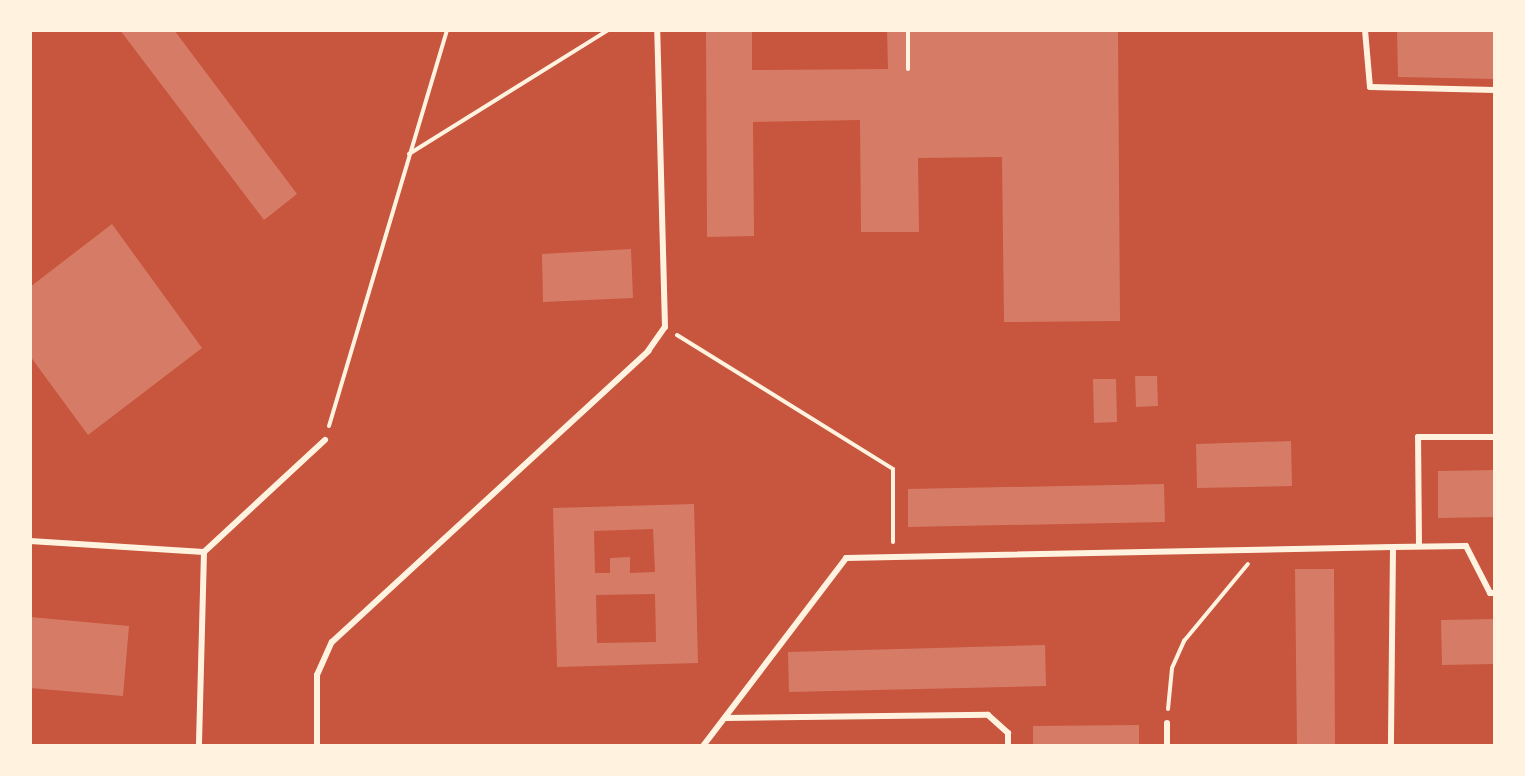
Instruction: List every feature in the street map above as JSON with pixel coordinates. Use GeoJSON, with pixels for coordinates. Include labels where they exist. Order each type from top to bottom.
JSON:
{"type":"FeatureCollection","features":[{"type":"Feature","properties":{"kind":"lane"},"geometry":{"type":"LineString","coordinates":[[317,746],[317,675],[332,642],[648,351],[665,327],[657,30]]}},
{"type":"Feature","properties":{"kind":"lane"},"geometry":{"type":"LineString","coordinates":[[1365,30],[1370,87],[1495,90]]}},
{"type":"Feature","properties":{"kind":"lane"},"geometry":{"type":"LineString","coordinates":[[1419,546],[1418,437],[1495,437]]}},
{"type":"Feature","properties":{"kind":"lane"},"geometry":{"type":"LineString","coordinates":[[199,746],[204,552],[325,440]]}},
{"type":"Feature","properties":{"kind":"lane"},"geometry":{"type":"LineString","coordinates":[[30,541],[204,552]]}},
{"type":"Feature","properties":{"kind":"lane"},"geometry":{"type":"LineString","coordinates":[[703,746],[846,558],[1466,546],[1490,593],[1495,593]]}},
{"type":"Feature","properties":{"kind":"lane"},"geometry":{"type":"LineString","coordinates":[[1391,746],[1393,547]]}},
{"type":"Feature","properties":{"kind":"lane"},"geometry":{"type":"LineString","coordinates":[[725,718],[988,715],[1008,733],[1008,746]]}},
{"type":"Feature","properties":{"kind":"lane"},"geometry":{"type":"LineString","coordinates":[[1167,723],[1167,746]]}},
{"type":"Feature","properties":{"kind":"path"},"geometry":{"type":"LineString","coordinates":[[325,440],[447,30]]}},
{"type":"Feature","properties":{"kind":"path"},"geometry":{"type":"LineString","coordinates":[[409,154],[608,30]]}},
{"type":"Feature","properties":{"kind":"path"},"geometry":{"type":"LineString","coordinates":[[908,30],[908,69]]}},
{"type":"Feature","properties":{"kind":"path"},"geometry":{"type":"LineString","coordinates":[[665,327],[893,469],[893,557]]}},
{"type":"Feature","properties":{"kind":"path"},"geometry":{"type":"LineString","coordinates":[[1167,723],[1172,668],[1184,641],[1261,549]]}},
{"type":"Feature","properties":{"kind":"building"},"geometry":{"type":"Polygon","coordinates":[[[120,30],[174,30],[297,194],[264,220],[120,30]]]}},
{"type":"Feature","properties":{"kind":"building"},"geometry":{"type":"Polygon","coordinates":[[[706,30],[752,30],[752,70],[888,69],[887,30],[1118,30],[1120,321],[1004,322],[1002,157],[918,158],[919,232],[861,232],[860,120],[753,122],[754,236],[707,237],[706,30]]]}},
{"type":"Feature","properties":{"kind":"building"},"geometry":{"type":"Polygon","coordinates":[[[1397,30],[1495,30],[1495,79],[1398,77],[1397,30]]]}},
{"type":"Feature","properties":{"kind":"building"},"geometry":{"type":"Polygon","coordinates":[[[112,224],[202,348],[88,435],[30,356],[30,287],[112,224]]]}},
{"type":"Feature","properties":{"kind":"building"},"geometry":{"type":"Polygon","coordinates":[[[631,249],[633,298],[543,302],[542,254],[631,249]]]}},
{"type":"Feature","properties":{"kind":"building"},"geometry":{"type":"Polygon","coordinates":[[[1135,376],[1157,376],[1158,406],[1136,407],[1135,376]]]}},
{"type":"Feature","properties":{"kind":"building"},"geometry":{"type":"Polygon","coordinates":[[[1093,379],[1116,379],[1117,422],[1094,423],[1093,379]]]}},
{"type":"Feature","properties":{"kind":"building"},"geometry":{"type":"Polygon","coordinates":[[[1291,441],[1292,486],[1197,488],[1196,444],[1291,441]]]}},
{"type":"Feature","properties":{"kind":"building"},"geometry":{"type":"Polygon","coordinates":[[[1495,470],[1495,517],[1438,518],[1438,471],[1495,470]]]}},
{"type":"Feature","properties":{"kind":"building"},"geometry":{"type":"Polygon","coordinates":[[[1164,484],[1165,522],[908,527],[908,489],[1164,484]]]}},
{"type":"Feature","properties":{"kind":"building"},"geometry":{"type":"Polygon","coordinates":[[[694,504],[698,663],[557,667],[553,508],[694,504]],[[653,529],[594,531],[595,573],[610,573],[610,558],[630,557],[630,573],[655,572],[653,529]],[[655,594],[596,595],[597,643],[656,642],[655,594]]]}},
{"type":"Feature","properties":{"kind":"building"},"geometry":{"type":"Polygon","coordinates":[[[1295,569],[1334,569],[1335,746],[1297,746],[1295,569]]]}},
{"type":"Feature","properties":{"kind":"building"},"geometry":{"type":"Polygon","coordinates":[[[30,617],[129,626],[123,696],[30,688],[30,617]]]}},
{"type":"Feature","properties":{"kind":"building"},"geometry":{"type":"Polygon","coordinates":[[[1495,619],[1495,664],[1442,665],[1441,620],[1495,619]]]}},
{"type":"Feature","properties":{"kind":"building"},"geometry":{"type":"Polygon","coordinates":[[[1045,645],[1046,686],[789,692],[788,652],[1045,645]]]}},
{"type":"Feature","properties":{"kind":"building"},"geometry":{"type":"Polygon","coordinates":[[[1139,725],[1139,746],[1033,746],[1033,726],[1139,725]]]}}]}
